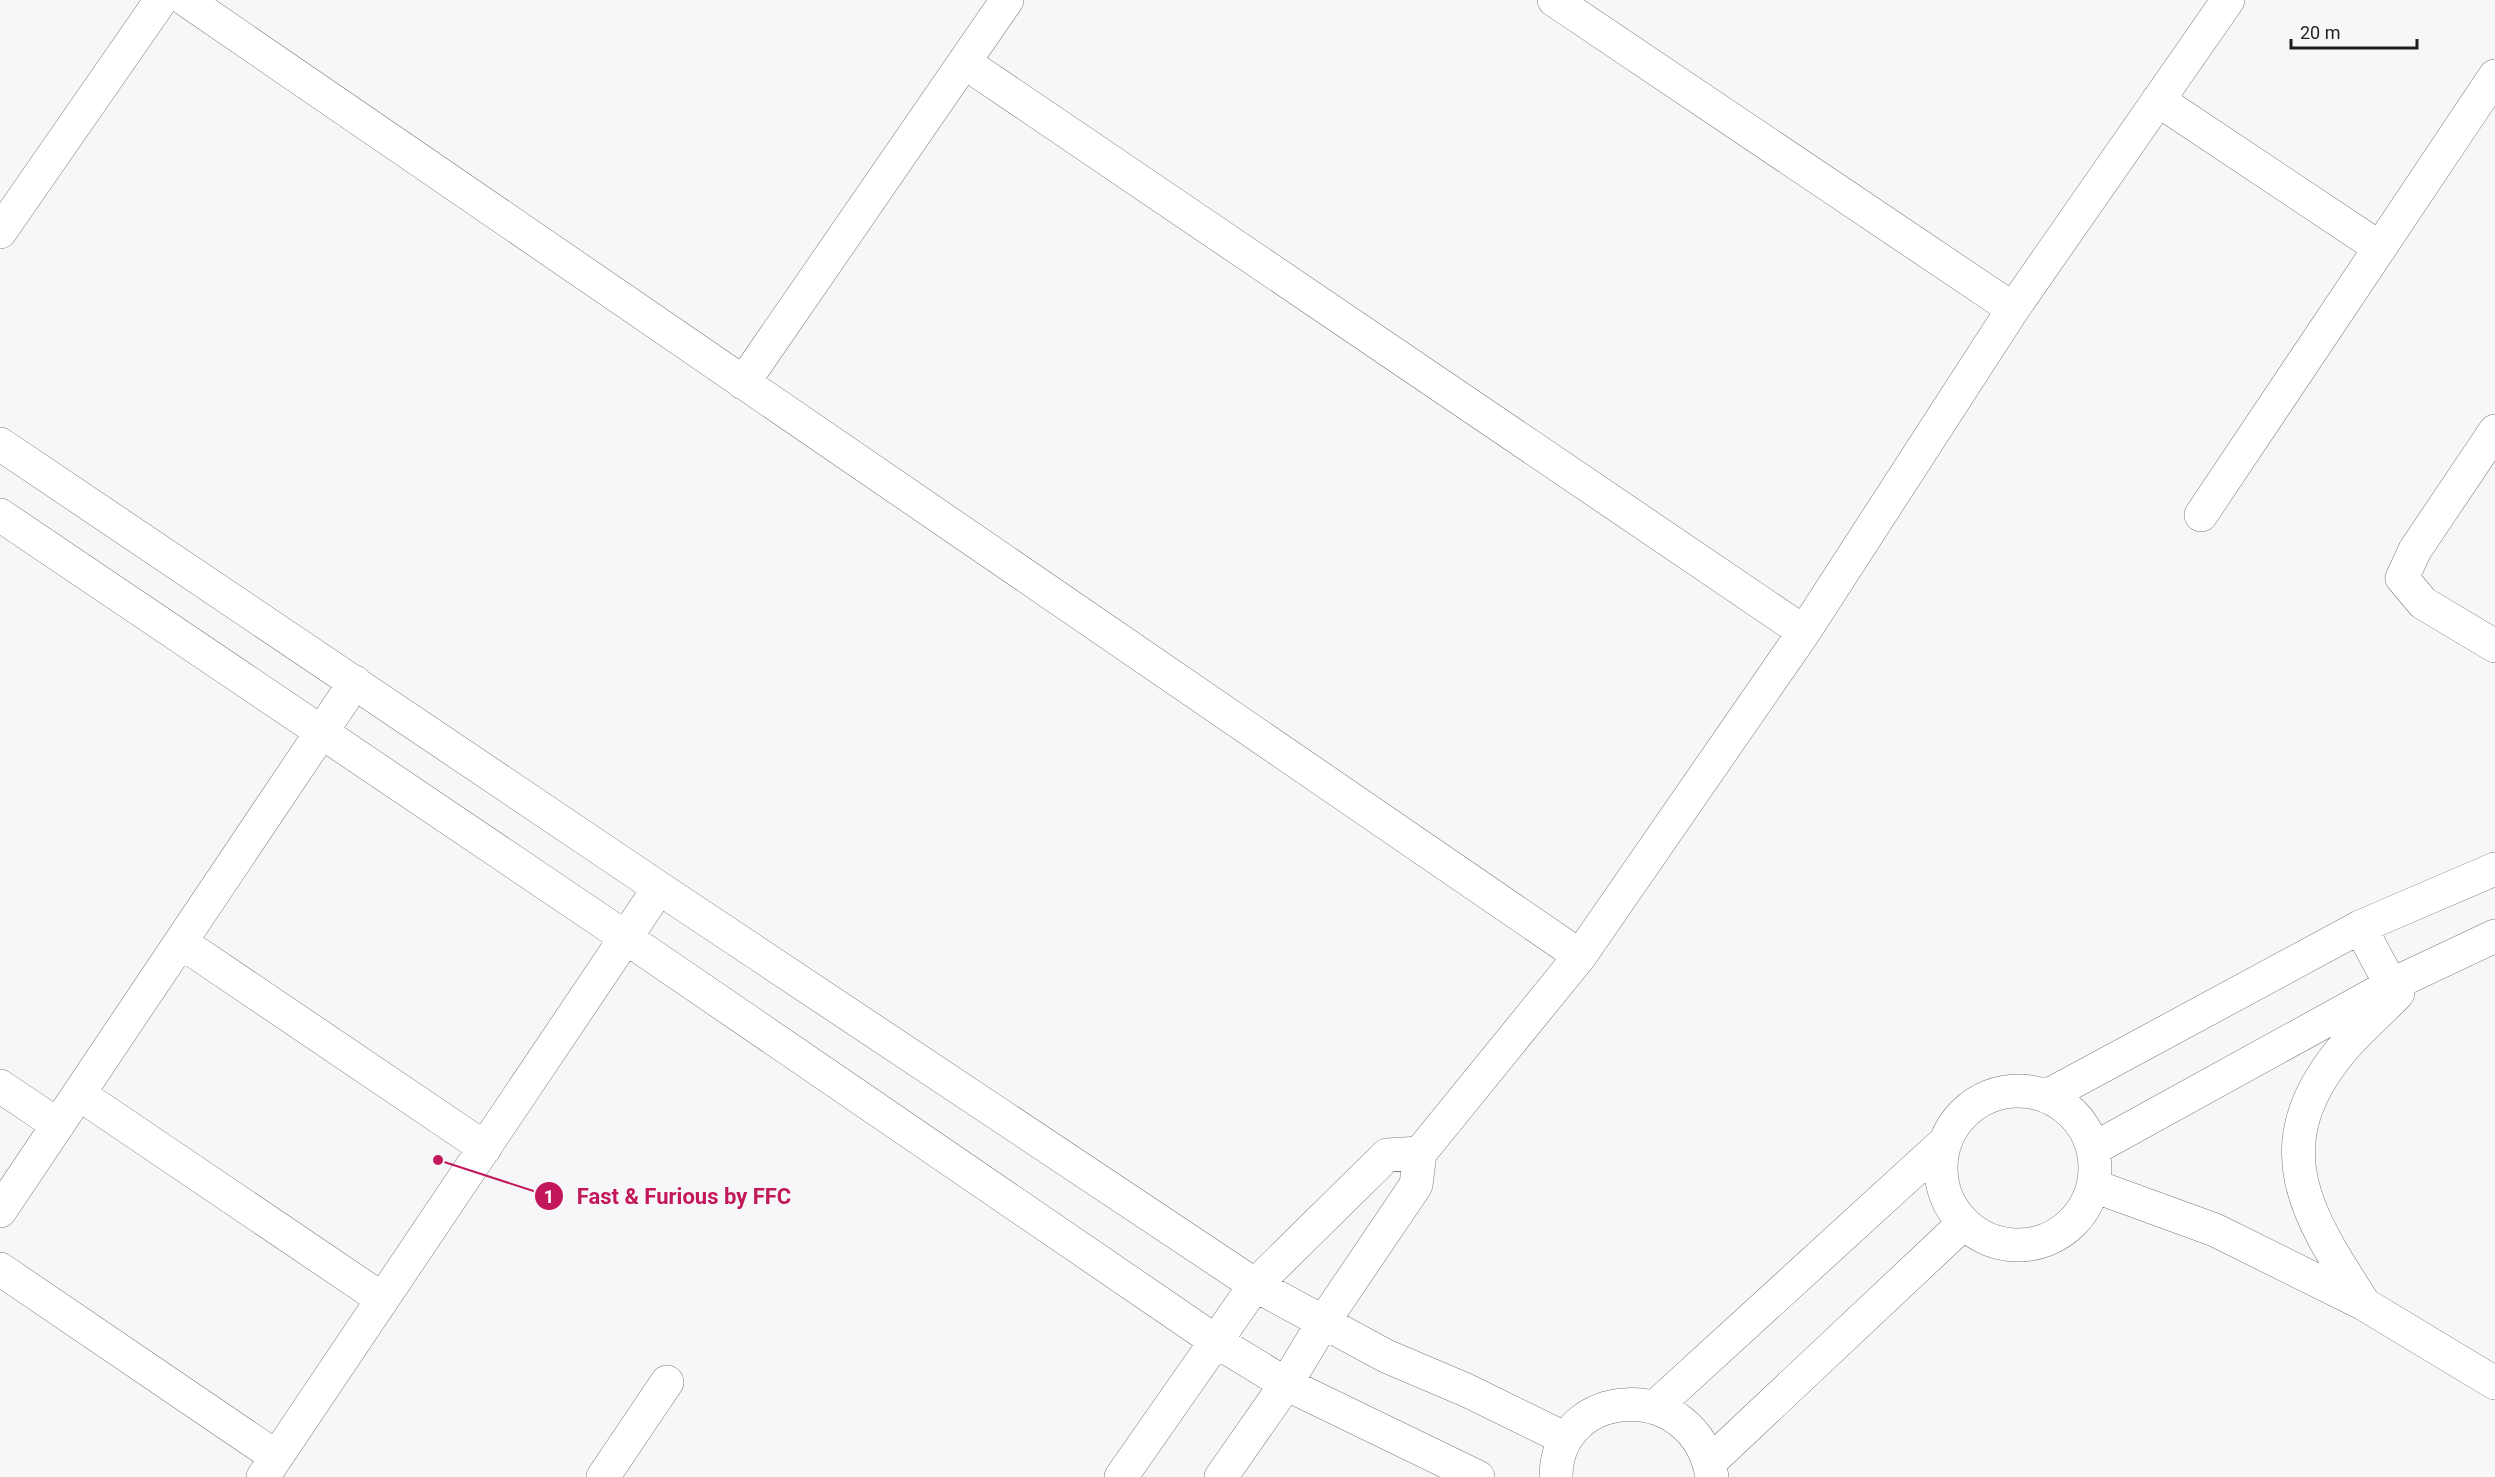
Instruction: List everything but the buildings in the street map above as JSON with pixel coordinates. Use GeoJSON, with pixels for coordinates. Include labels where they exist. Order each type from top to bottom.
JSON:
{"type":"FeatureCollection","features":[{"type":"Feature","properties":{"kind":"street"},"geometry":{"type":"LineString","coordinates":[[0,232],[161,0]]}},
{"type":"Feature","properties":{"kind":"street"},"geometry":{"type":"LineString","coordinates":[[186,0],[1580,956]]}},
{"type":"Feature","properties":{"kind":"street"},"geometry":{"type":"LineString","coordinates":[[743,383],[1007,0]]}},
{"type":"Feature","properties":{"kind":"street"},"geometry":{"type":"LineString","coordinates":[[1554,0],[2013,309]]}},
{"type":"Feature","properties":{"kind":"street"},"geometry":{"type":"LineString","coordinates":[[1221,1477],[1286,1384],[1324,1321],[1416,1185],[1420,1152],[1580,956],[1804,632],[2013,309],[2228,0]]}},
{"type":"Feature","properties":{"kind":"street"},"geometry":{"type":"LineString","coordinates":[[964,62],[1804,632]]}},
{"type":"Feature","properties":{"kind":"street"},"geometry":{"type":"LineString","coordinates":[[2201,515],[2495,76]]}},
{"type":"Feature","properties":{"kind":"street"},"geometry":{"type":"LineString","coordinates":[[2158,100],[2380,248]]}},
{"type":"Feature","properties":{"kind":"street"},"geometry":{"type":"LineString","coordinates":[[2495,431],[2415,550],[2402,578],[2423,603],[2495,646]]}},
{"type":"Feature","properties":{"kind":"street"},"geometry":{"type":"LineString","coordinates":[[0,444],[659,888],[1255,1285],[1386,1356],[1466,1390],[1566,1439]]}},
{"type":"Feature","properties":{"kind":"street"},"geometry":{"type":"LineString","coordinates":[[0,515],[625,937],[1214,1340],[1286,1384],[1478,1477]]}},
{"type":"Feature","properties":{"kind":"street"},"geometry":{"type":"LineString","coordinates":[[0,1212],[356,682]]}},
{"type":"Feature","properties":{"kind":"street"},"geometry":{"type":"LineString","coordinates":[[2047,1096],[2360,927],[2495,869]]}},
{"type":"Feature","properties":{"kind":"street"},"geometry":{"type":"LineString","coordinates":[[0,1269],[269,1466],[659,888]]}},
{"type":"Feature","properties":{"kind":"street"},"geometry":{"type":"LineString","coordinates":[[2360,927],[2391,985]]}},
{"type":"Feature","properties":{"kind":"street"},"geometry":{"type":"LineString","coordinates":[[2093,1149],[2391,985],[2495,936]]}},
{"type":"Feature","properties":{"kind":"street"},"geometry":{"type":"LineString","coordinates":[[182,943],[485,1148]]}},
{"type":"Feature","properties":{"kind":"street"},"geometry":{"type":"LineString","coordinates":[[2364,1304],[2326,1245],[2311,1212],[2298,1175],[2299,1143],[2307,1108],[2319,1081],[2341,1051],[2420,970]]}},
{"type":"Feature","properties":{"kind":"street"},"geometry":{"type":"LineString","coordinates":[[0,1086],[58,1125]]}},
{"type":"Feature","properties":{"kind":"street"},"geometry":{"type":"LineString","coordinates":[[2023,1090],[2047,1096],[2067,1109],[2084,1127],[2093,1149],[2096,1168],[2094,1186],[2082,1211],[2064,1230],[2040,1242],[2013,1245],[1987,1238],[1964,1223],[1951,1206],[1942,1185],[1941,1163],[1946,1141],[1958,1119],[1976,1103],[1998,1093],[2023,1090]]}},
{"type":"Feature","properties":{"kind":"street"},"geometry":{"type":"LineString","coordinates":[[79,1094],[382,1299]]}},
{"type":"Feature","properties":{"kind":"street"},"geometry":{"type":"LineString","coordinates":[[1655,1407],[1946,1141]]}},
{"type":"Feature","properties":{"kind":"street"},"geometry":{"type":"LineString","coordinates":[[1121,1477],[1214,1340],[1255,1285],[1387,1155],[1420,1152]]}},
{"type":"Feature","properties":{"kind":"street"},"geometry":{"type":"LineString","coordinates":[[2094,1186],[2215,1230],[2364,1304],[2495,1383]]}},
{"type":"Feature","properties":{"kind":"street"},"geometry":{"type":"LineString","coordinates":[[1556,1477],[1556,1464],[1566,1439],[1583,1421],[1605,1408],[1630,1403],[1655,1407],[1679,1418],[1699,1437],[1711,1470],[1964,1223]]}},
{"type":"Feature","properties":{"kind":"street"},"geometry":{"type":"LineString","coordinates":[[603,1477],[667,1382]]}},
{"type":"Feature","properties":{"kind":"place","name":"Fast & Furious by FFC"},"geometry":{"type":"Point","coordinates":[438,1160]}}]}
